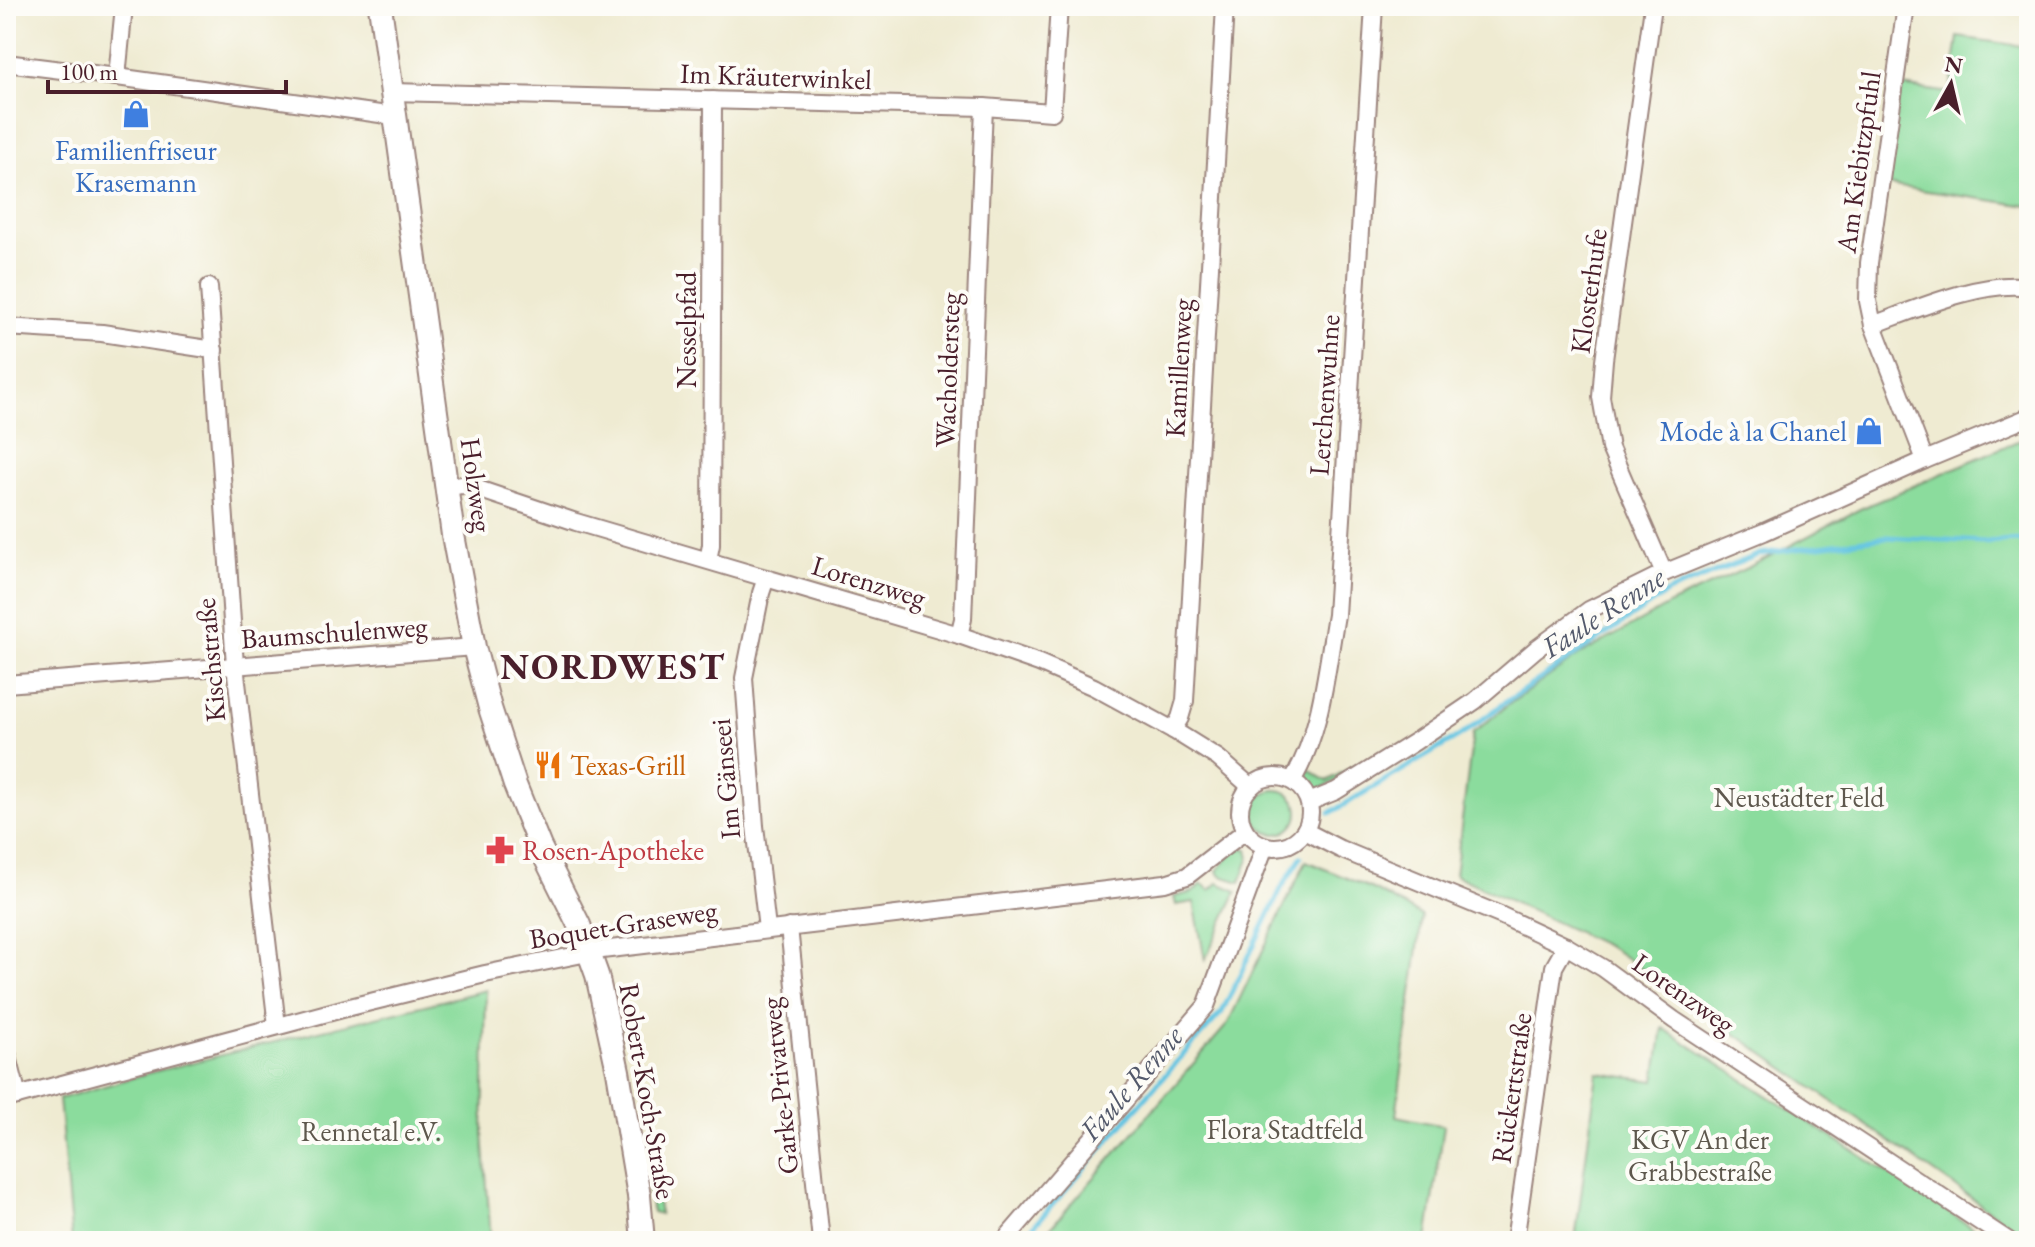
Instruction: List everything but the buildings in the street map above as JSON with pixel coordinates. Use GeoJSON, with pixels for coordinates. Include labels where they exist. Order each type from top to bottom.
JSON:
{"type":"FeatureCollection","features":[{"type":"Feature","properties":{"kind":"street"},"geometry":{"type":"LineString","coordinates":[[117,77],[124,6]]}},
{"type":"Feature","properties":{"kind":"street","name":"Holzweg"},"geometry":{"type":"LineString","coordinates":[[380,6],[459,573],[474,647],[515,785],[540,847],[590,952]]}},
{"type":"Feature","properties":{"kind":"street","name":"Im Kräuterwinkel"},"geometry":{"type":"LineString","coordinates":[[392,92],[984,107],[1052,112],[1059,6]]}},
{"type":"Feature","properties":{"kind":"street","name":"Kamillenweg"},"geometry":{"type":"LineString","coordinates":[[1173,730],[1185,701],[1225,6]]}},
{"type":"Feature","properties":{"kind":"street","name":"Lerchenwuhne"},"geometry":{"type":"LineString","coordinates":[[1292,781],[1305,758],[1319,715],[1336,615],[1374,6]]}},
{"type":"Feature","properties":{"kind":"street","name":"Klosterhufe"},"geometry":{"type":"LineString","coordinates":[[1653,6],[1601,397],[1610,448],[1664,573]]}},
{"type":"Feature","properties":{"kind":"street","name":"Am Kiebitzpfuhl"},"geometry":{"type":"LineString","coordinates":[[1906,6],[1869,263],[1868,301],[1873,325],[1925,460]]}},
{"type":"Feature","properties":{"kind":"street"},"geometry":{"type":"LineString","coordinates":[[6,63],[394,116]]}},
{"type":"Feature","properties":{"kind":"street","name":"Nesselpfad"},"geometry":{"type":"LineString","coordinates":[[708,560],[711,545],[713,100]]}},
{"type":"Feature","properties":{"kind":"street","name":"Wacholdersteg"},"geometry":{"type":"LineString","coordinates":[[959,635],[963,619],[984,107]]}},
{"type":"Feature","properties":{"kind":"street"},"geometry":{"type":"LineString","coordinates":[[1873,325],[1953,296],[2015,285],[2029,287]]}},
{"type":"Feature","properties":{"kind":"street","name":"Kischstraße"},"geometry":{"type":"LineString","coordinates":[[209,287],[235,665],[277,1026]]}},
{"type":"Feature","properties":{"kind":"street"},"geometry":{"type":"LineString","coordinates":[[6,327],[102,333],[214,350]]}},
{"type":"Feature","properties":{"kind":"street"},"geometry":{"type":"LineString","coordinates":[[1309,802],[1336,791],[1475,701],[1536,649],[1589,610],[1664,573],[2029,417]]}},
{"type":"Feature","properties":{"kind":"street","name":"Lorenzweg"},"geometry":{"type":"LineString","coordinates":[[447,488],[461,485],[472,487],[576,522],[1006,651],[1122,701],[1228,765],[1251,787]]}},
{"type":"Feature","properties":{"kind":"street","name":"Im Gänseei"},"geometry":{"type":"LineString","coordinates":[[766,578],[744,678],[755,826],[767,929]]}},
{"type":"Feature","properties":{"kind":"street","name":"Baumschulenweg"},"geometry":{"type":"LineString","coordinates":[[6,684],[474,647]]}},
{"type":"Feature","properties":{"kind":"street"},"geometry":{"type":"LineString","coordinates":[[1282,777],[1292,781],[1303,790],[1309,802],[1310,817],[1305,831],[1288,845],[1277,848],[1265,846],[1245,831],[1240,819],[1244,796],[1260,780],[1282,777]]}},
{"type":"Feature","properties":{"kind":"street","name":"Boquet-Graseweg"},"geometry":{"type":"LineString","coordinates":[[12,1097],[434,986],[590,952],[1165,883],[1187,876],[1245,831]]}},
{"type":"Feature","properties":{"kind":"street","name":"Lorenzweg"},"geometry":{"type":"LineString","coordinates":[[1305,831],[1566,946],[2009,1241]]}},
{"type":"Feature","properties":{"kind":"street"},"geometry":{"type":"LineString","coordinates":[[1004,1241],[1206,1006],[1265,846]]}},
{"type":"Feature","properties":{"kind":"street","name":"Garke-Privatweg"},"geometry":{"type":"LineString","coordinates":[[789,927],[821,1241]]}},
{"type":"Feature","properties":{"kind":"street","name":"Rückertstraße"},"geometry":{"type":"LineString","coordinates":[[1515,1241],[1554,967],[1566,946]]}},
{"type":"Feature","properties":{"kind":"street","name":"Robert-Koch-Straße"},"geometry":{"type":"LineString","coordinates":[[590,952],[612,1038],[639,1196],[643,1241]]}},
{"type":"Feature","properties":{"kind":"street"},"geometry":{"type":"LineString","coordinates":[[6,1049],[12,1097]]}},
{"type":"Feature","properties":{"kind":"green space"},"geometry":{"type":"Polygon","coordinates":[[[1958,37],[2029,47],[2029,206],[1879,184],[1894,85],[1950,93],[1958,37]]]}},
{"type":"Feature","properties":{"kind":"green space","name":"Neustädter Feld"},"geometry":{"type":"Polygon","coordinates":[[[2029,436],[2029,1238],[1613,949],[1455,875],[1473,733],[1508,705],[1578,656],[1674,602],[1860,509],[2029,436]]]}},
{"type":"Feature","properties":{"kind":"green space"},"geometry":{"type":"Polygon","coordinates":[[[1356,765],[1358,770],[1320,789],[1308,783],[1308,769],[1327,781],[1356,765]]]}},
{"type":"Feature","properties":{"kind":"green space"},"geometry":{"type":"Polygon","coordinates":[[[1276,790],[1292,796],[1298,812],[1292,828],[1276,834],[1260,828],[1254,812],[1260,796],[1276,790]]]}},
{"type":"Feature","properties":{"kind":"green space"},"geometry":{"type":"Polygon","coordinates":[[[1248,849],[1250,857],[1240,882],[1221,876],[1217,871],[1234,851],[1248,849]]]}},
{"type":"Feature","properties":{"kind":"green space","name":"Flora Stadtfeld"},"geometry":{"type":"Polygon","coordinates":[[[1306,861],[1375,890],[1422,916],[1396,1116],[1444,1126],[1427,1241],[1039,1241],[1227,1025],[1306,861]]]}},
{"type":"Feature","properties":{"kind":"green space"},"geometry":{"type":"Polygon","coordinates":[[[1218,883],[1237,891],[1205,960],[1194,902],[1176,905],[1174,897],[1193,892],[1202,884],[1210,890],[1218,883]]]}},
{"type":"Feature","properties":{"kind":"green space","name":"Rennetal e.V."},"geometry":{"type":"Polygon","coordinates":[[[486,990],[483,1133],[491,1241],[72,1241],[59,1099],[149,1073],[486,990]]]}},
{"type":"Feature","properties":{"kind":"green space","name":"KGV An der Grabbestraße"},"geometry":{"type":"Polygon","coordinates":[[[1663,1028],[1993,1241],[1575,1241],[1597,1073],[1655,1081],[1663,1028]]]}},
{"type":"Feature","properties":{"kind":"green space"},"geometry":{"type":"Polygon","coordinates":[[[651,1157],[660,1215],[652,1213],[643,1158],[651,1157]]]}},
{"type":"Feature","properties":{"kind":"waterway","name":"Faule Renne"},"geometry":{"type":"LineString","coordinates":[[1330,813],[1463,734],[1668,592],[1760,554],[1886,537],[1985,542],[2029,539]]}},
{"type":"Feature","properties":{"kind":"waterway","name":"Faule Renne"},"geometry":{"type":"LineString","coordinates":[[1021,1241],[1222,1012],[1282,887],[1301,857]]}},
{"type":"Feature","properties":{"kind":"place","name":"Familienfriseur Krasemann"},"geometry":{"type":"Point","coordinates":[136,114]}},
{"type":"Feature","properties":{"kind":"place","name":"Mode à la Chanel"},"geometry":{"type":"Point","coordinates":[1869,431]}},
{"type":"Feature","properties":{"kind":"place","name":"Texas-Grill"},"geometry":{"type":"Point","coordinates":[548,765]}},
{"type":"Feature","properties":{"kind":"place","name":"Rosen-Apotheke"},"geometry":{"type":"Point","coordinates":[500,850]}},
{"type":"Feature","properties":{"kind":"district","name":"NORDWEST"},"geometry":{"type":"Point","coordinates":[613,666]}}]}
